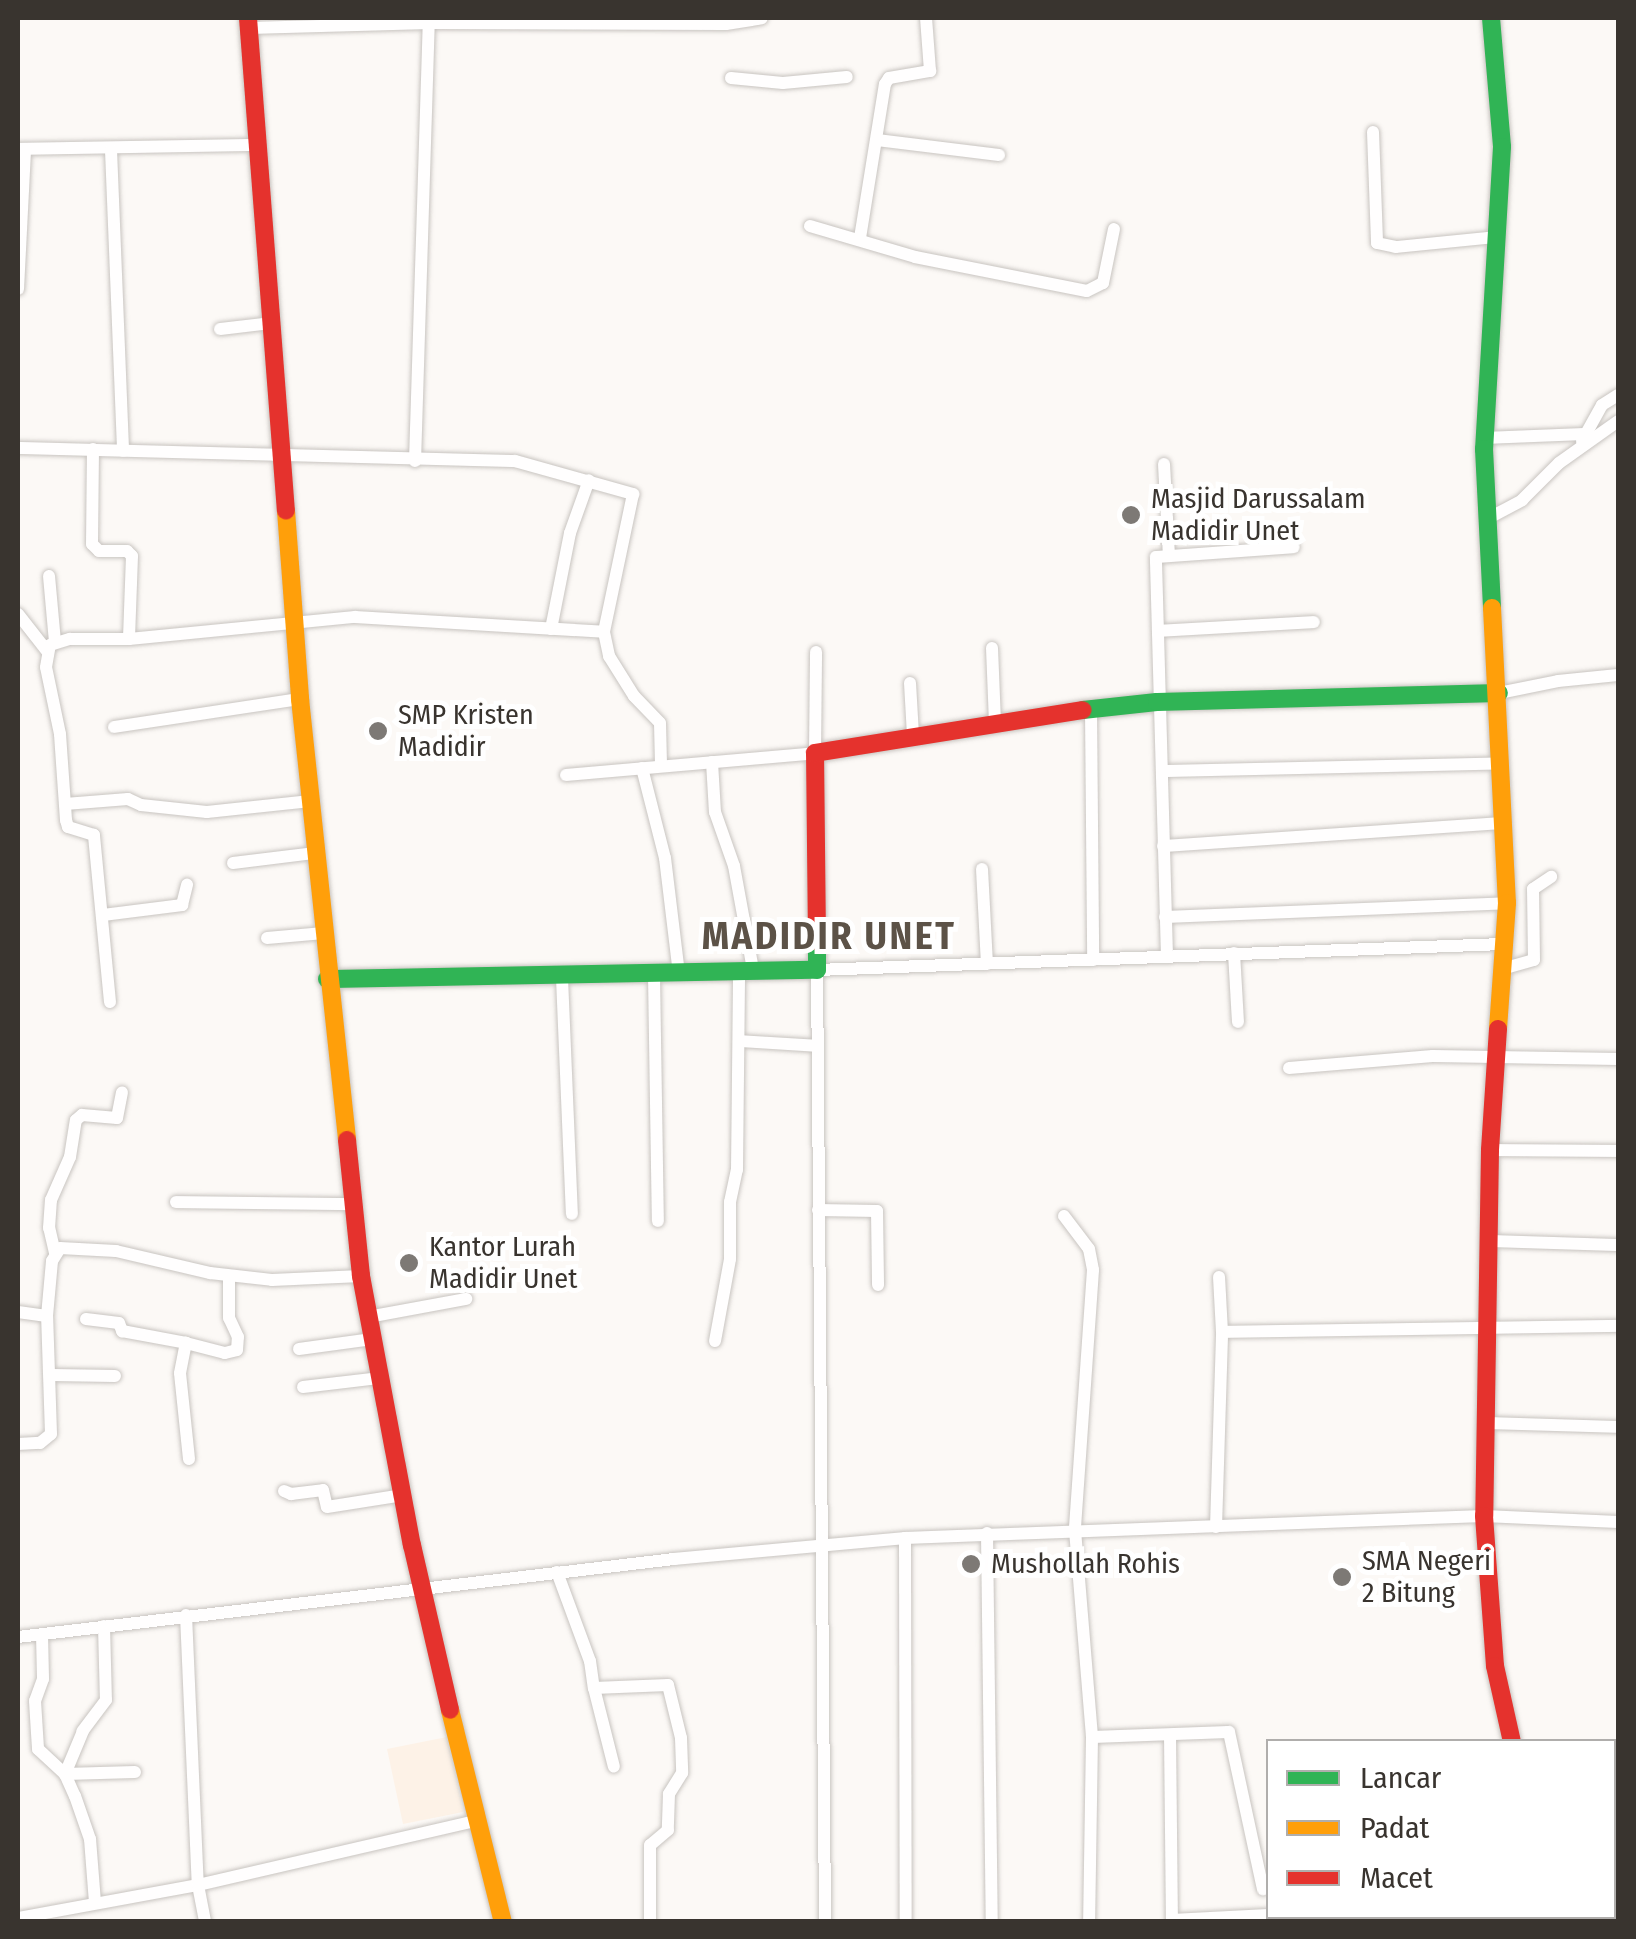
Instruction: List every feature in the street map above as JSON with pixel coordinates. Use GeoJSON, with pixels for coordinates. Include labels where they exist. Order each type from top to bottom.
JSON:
{"type":"FeatureCollection","features":[{"type":"Feature","properties":{"kind":"main road"},"geometry":{"type":"LineString","coordinates":[[1490,18],[1502,147],[1484,438],[1500,693],[1507,903],[1490,1150],[1484,1516],[1495,1666],[1511,1739]]}},
{"type":"Feature","properties":{"kind":"main road"},"geometry":{"type":"LineString","coordinates":[[248,23],[300,699],[361,1276],[422,1588],[475,1821],[503,1922]]}},
{"type":"Feature","properties":{"kind":"main road"},"geometry":{"type":"LineString","coordinates":[[327,979],[562,978],[817,970],[815,753],[995,722],[1157,702],[1500,693]]}},
{"type":"Feature","properties":{"kind":"street"},"geometry":{"type":"LineString","coordinates":[[248,23],[762,18]]}},
{"type":"Feature","properties":{"kind":"street"},"geometry":{"type":"LineString","coordinates":[[860,238],[887,80],[930,72],[926,18]]}},
{"type":"Feature","properties":{"kind":"street"},"geometry":{"type":"LineString","coordinates":[[415,461],[428,23]]}},
{"type":"Feature","properties":{"kind":"street"},"geometry":{"type":"LineString","coordinates":[[730,78],[783,83],[847,77]]}},
{"type":"Feature","properties":{"kind":"street"},"geometry":{"type":"LineString","coordinates":[[1373,132],[1377,243],[1396,247],[1497,237]]}},
{"type":"Feature","properties":{"kind":"street"},"geometry":{"type":"LineString","coordinates":[[877,140],[999,155]]}},
{"type":"Feature","properties":{"kind":"street"},"geometry":{"type":"LineString","coordinates":[[18,289],[21,149],[258,145]]}},
{"type":"Feature","properties":{"kind":"street"},"geometry":{"type":"LineString","coordinates":[[110,150],[123,451]]}},
{"type":"Feature","properties":{"kind":"street"},"geometry":{"type":"LineString","coordinates":[[810,226],[915,257],[1087,291],[1104,284],[1114,229]]}},
{"type":"Feature","properties":{"kind":"street"},"geometry":{"type":"LineString","coordinates":[[220,330],[271,323]]}},
{"type":"Feature","properties":{"kind":"street"},"geometry":{"type":"LineString","coordinates":[[1578,453],[1584,434],[1602,405],[1618,395]]}},
{"type":"Feature","properties":{"kind":"street"},"geometry":{"type":"LineString","coordinates":[[1487,519],[1522,500],[1559,463],[1618,421]]}},
{"type":"Feature","properties":{"kind":"street"},"geometry":{"type":"LineString","coordinates":[[1484,438],[1584,434]]}},
{"type":"Feature","properties":{"kind":"street"},"geometry":{"type":"LineString","coordinates":[[18,448],[515,461],[633,494],[604,632],[610,656],[634,696],[660,723],[661,765]]}},
{"type":"Feature","properties":{"kind":"street"},"geometry":{"type":"LineString","coordinates":[[93,449],[92,544],[100,551],[127,552],[132,556],[129,639]]}},
{"type":"Feature","properties":{"kind":"street"},"geometry":{"type":"LineString","coordinates":[[1164,464],[1169,556]]}},
{"type":"Feature","properties":{"kind":"street"},"geometry":{"type":"LineString","coordinates":[[552,629],[570,533],[589,480]]}},
{"type":"Feature","properties":{"kind":"street"},"geometry":{"type":"LineString","coordinates":[[1167,956],[1156,557],[1294,547]]}},
{"type":"Feature","properties":{"kind":"street"},"geometry":{"type":"LineString","coordinates":[[48,576],[68,826],[94,834],[110,1002]]}},
{"type":"Feature","properties":{"kind":"street"},"geometry":{"type":"LineString","coordinates":[[18,614],[51,646],[294,622],[400,618],[604,632]]}},
{"type":"Feature","properties":{"kind":"street"},"geometry":{"type":"LineString","coordinates":[[1158,631],[1314,622]]}},
{"type":"Feature","properties":{"kind":"street"},"geometry":{"type":"LineString","coordinates":[[992,648],[995,722]]}},
{"type":"Feature","properties":{"kind":"street"},"geometry":{"type":"LineString","coordinates":[[566,775],[815,753],[816,652]]}},
{"type":"Feature","properties":{"kind":"street"},"geometry":{"type":"LineString","coordinates":[[1500,693],[1558,681],[1618,676]]}},
{"type":"Feature","properties":{"kind":"street"},"geometry":{"type":"LineString","coordinates":[[910,683],[913,735]]}},
{"type":"Feature","properties":{"kind":"street"},"geometry":{"type":"LineString","coordinates":[[114,727],[300,699]]}},
{"type":"Feature","properties":{"kind":"street"},"geometry":{"type":"LineString","coordinates":[[1091,709],[1093,960]]}},
{"type":"Feature","properties":{"kind":"street"},"geometry":{"type":"LineString","coordinates":[[712,762],[715,812],[734,866],[746,970],[739,1041],[730,1259],[716,1340]]}},
{"type":"Feature","properties":{"kind":"street"},"geometry":{"type":"LineString","coordinates":[[1162,771],[1502,764]]}},
{"type":"Feature","properties":{"kind":"street"},"geometry":{"type":"LineString","coordinates":[[642,768],[664,858],[679,974]]}},
{"type":"Feature","properties":{"kind":"street"},"geometry":{"type":"LineString","coordinates":[[65,804],[128,799],[141,805],[207,812],[310,801]]}},
{"type":"Feature","properties":{"kind":"street"},"geometry":{"type":"LineString","coordinates":[[1163,846],[1504,823]]}},
{"type":"Feature","properties":{"kind":"street"},"geometry":{"type":"LineString","coordinates":[[233,863],[315,853]]}},
{"type":"Feature","properties":{"kind":"street"},"geometry":{"type":"LineString","coordinates":[[982,870],[987,964]]}},
{"type":"Feature","properties":{"kind":"street"},"geometry":{"type":"LineString","coordinates":[[1502,969],[1534,960],[1533,889],[1550,876]]}},
{"type":"Feature","properties":{"kind":"street"},"geometry":{"type":"LineString","coordinates":[[102,915],[182,904],[187,885]]}},
{"type":"Feature","properties":{"kind":"street"},"geometry":{"type":"LineString","coordinates":[[1165,917],[1507,903]]}},
{"type":"Feature","properties":{"kind":"street"},"geometry":{"type":"LineString","coordinates":[[267,938],[324,933]]}},
{"type":"Feature","properties":{"kind":"street"},"geometry":{"type":"LineString","coordinates":[[824,1922],[817,970],[1504,944]]}},
{"type":"Feature","properties":{"kind":"street"},"geometry":{"type":"LineString","coordinates":[[1234,953],[1238,1022]]}},
{"type":"Feature","properties":{"kind":"street"},"geometry":{"type":"LineString","coordinates":[[654,975],[658,1221]]}},
{"type":"Feature","properties":{"kind":"street"},"geometry":{"type":"LineString","coordinates":[[562,978],[572,1214]]}},
{"type":"Feature","properties":{"kind":"street"},"geometry":{"type":"LineString","coordinates":[[739,1041],[818,1046]]}},
{"type":"Feature","properties":{"kind":"street"},"geometry":{"type":"LineString","coordinates":[[1289,1068],[1494,1054],[1618,1059]]}},
{"type":"Feature","properties":{"kind":"street"},"geometry":{"type":"LineString","coordinates":[[18,1444],[50,1439],[52,1375],[47,1316],[54,1254],[49,1228],[51,1200],[70,1157],[76,1120],[82,1115],[117,1118],[122,1092]]}},
{"type":"Feature","properties":{"kind":"street"},"geometry":{"type":"LineString","coordinates":[[1490,1150],[1618,1151]]}},
{"type":"Feature","properties":{"kind":"street"},"geometry":{"type":"LineString","coordinates":[[176,1202],[352,1204]]}},
{"type":"Feature","properties":{"kind":"street"},"geometry":{"type":"LineString","coordinates":[[818,1210],[878,1211],[878,1285]]}},
{"type":"Feature","properties":{"kind":"street"},"geometry":{"type":"LineString","coordinates":[[1064,1216],[1089,1249],[1092,1270],[1075,1530],[1092,1737],[1089,1922]]}},
{"type":"Feature","properties":{"kind":"street"},"geometry":{"type":"LineString","coordinates":[[1490,1241],[1618,1244]]}},
{"type":"Feature","properties":{"kind":"street"},"geometry":{"type":"LineString","coordinates":[[54,1254],[68,1246],[116,1250],[228,1276],[272,1280],[361,1276]]}},
{"type":"Feature","properties":{"kind":"street"},"geometry":{"type":"LineString","coordinates":[[86,1320],[119,1323],[122,1330],[225,1353],[236,1350],[238,1336],[228,1318],[228,1276]]}},
{"type":"Feature","properties":{"kind":"street"},"geometry":{"type":"LineString","coordinates":[[1216,1527],[1222,1332],[1219,1277]]}},
{"type":"Feature","properties":{"kind":"street"},"geometry":{"type":"LineString","coordinates":[[368,1318],[466,1299]]}},
{"type":"Feature","properties":{"kind":"street"},"geometry":{"type":"LineString","coordinates":[[18,1312],[47,1316]]}},
{"type":"Feature","properties":{"kind":"street"},"geometry":{"type":"LineString","coordinates":[[1222,1332],[1618,1326]]}},
{"type":"Feature","properties":{"kind":"street"},"geometry":{"type":"LineString","coordinates":[[299,1350],[372,1339]]}},
{"type":"Feature","properties":{"kind":"street"},"geometry":{"type":"LineString","coordinates":[[186,1342],[180,1372],[189,1460]]}},
{"type":"Feature","properties":{"kind":"street"},"geometry":{"type":"LineString","coordinates":[[52,1375],[116,1376]]}},
{"type":"Feature","properties":{"kind":"street"},"geometry":{"type":"LineString","coordinates":[[303,1388],[380,1378]]}},
{"type":"Feature","properties":{"kind":"street"},"geometry":{"type":"LineString","coordinates":[[1485,1423],[1618,1426]]}},
{"type":"Feature","properties":{"kind":"street"},"geometry":{"type":"LineString","coordinates":[[284,1491],[291,1494],[323,1490],[327,1506],[403,1495]]}},
{"type":"Feature","properties":{"kind":"street"},"geometry":{"type":"LineString","coordinates":[[18,1637],[820,1544],[987,1533],[1484,1516],[1618,1522]]}},
{"type":"Feature","properties":{"kind":"street"},"geometry":{"type":"LineString","coordinates":[[987,1533],[992,1922]]}},
{"type":"Feature","properties":{"kind":"street"},"geometry":{"type":"LineString","coordinates":[[905,1538],[906,1922]]}},
{"type":"Feature","properties":{"kind":"street"},"geometry":{"type":"LineString","coordinates":[[556,1572],[590,1660],[614,1767]]}},
{"type":"Feature","properties":{"kind":"street"},"geometry":{"type":"LineString","coordinates":[[186,1615],[198,1885],[205,1922]]}},
{"type":"Feature","properties":{"kind":"street"},"geometry":{"type":"LineString","coordinates":[[66,1774],[83,1731],[106,1700],[104,1626]]}},
{"type":"Feature","properties":{"kind":"street"},"geometry":{"type":"LineString","coordinates":[[42,1634],[43,1679],[36,1702],[38,1749],[66,1774],[90,1839],[95,1902]]}},
{"type":"Feature","properties":{"kind":"street"},"geometry":{"type":"LineString","coordinates":[[594,1688],[668,1685],[681,1738],[682,1773],[669,1794],[668,1830],[650,1845],[650,1922]]}},
{"type":"Feature","properties":{"kind":"street"},"geometry":{"type":"LineString","coordinates":[[1092,1737],[1229,1732],[1263,1889]]}},
{"type":"Feature","properties":{"kind":"street"},"geometry":{"type":"LineString","coordinates":[[1170,1735],[1172,1921],[1266,1918]]}},
{"type":"Feature","properties":{"kind":"street"},"geometry":{"type":"LineString","coordinates":[[66,1774],[135,1772]]}},
{"type":"Feature","properties":{"kind":"street"},"geometry":{"type":"LineString","coordinates":[[18,1918],[81,1914],[95,1902],[198,1885],[475,1821]]}},
{"type":"Feature","properties":{"kind":"shaded area"},"geometry":{"type":"Polygon","coordinates":[[[447,1737],[463,1812],[403,1824],[387,1749],[447,1737]]]}},
{"type":"Feature","properties":{"kind":"traffic: fast"},"geometry":{"type":"LineString","coordinates":[[1491,18],[1502,147],[1484,449],[1492,608]]}},
{"type":"Feature","properties":{"kind":"traffic: fast"},"geometry":{"type":"LineString","coordinates":[[1083,710],[1157,702],[1499,693]]}},
{"type":"Feature","properties":{"kind":"traffic: fast"},"geometry":{"type":"LineString","coordinates":[[327,979],[817,970],[817,941]]}},
{"type":"Feature","properties":{"kind":"traffic: slow"},"geometry":{"type":"LineString","coordinates":[[286,511],[300,699],[347,1140]]}},
{"type":"Feature","properties":{"kind":"traffic: slow"},"geometry":{"type":"LineString","coordinates":[[1492,608],[1507,903],[1498,1029]]}},
{"type":"Feature","properties":{"kind":"traffic: slow"},"geometry":{"type":"LineString","coordinates":[[450,1710],[503,1922]]}},
{"type":"Feature","properties":{"kind":"traffic: jam"},"geometry":{"type":"LineString","coordinates":[[248,18],[286,511]]}},
{"type":"Feature","properties":{"kind":"traffic: jam"},"geometry":{"type":"LineString","coordinates":[[817,941],[815,753],[1083,710]]}},
{"type":"Feature","properties":{"kind":"traffic: jam"},"geometry":{"type":"LineString","coordinates":[[1498,1029],[1490,1150],[1484,1516],[1495,1666],[1511,1739]]}},
{"type":"Feature","properties":{"kind":"traffic: jam"},"geometry":{"type":"LineString","coordinates":[[347,1140],[361,1276],[412,1545],[450,1710]]}},
{"type":"Feature","properties":{"kind":"place","name":"Masjid Darussalam Madidir Unet"},"geometry":{"type":"Point","coordinates":[1131,515]}},
{"type":"Feature","properties":{"kind":"place","name":"SMP Kristen Madidir"},"geometry":{"type":"Point","coordinates":[378,731]}},
{"type":"Feature","properties":{"kind":"place","name":"Kantor Lurah Madidir Unet"},"geometry":{"type":"Point","coordinates":[409,1263]}},
{"type":"Feature","properties":{"kind":"place","name":"Mushollah Rohis"},"geometry":{"type":"Point","coordinates":[971,1564]}},
{"type":"Feature","properties":{"kind":"place","name":"SMA Negeri 2 Bitung"},"geometry":{"type":"Point","coordinates":[1342,1577]}},
{"type":"Feature","properties":{"kind":"district","name":"MADIDIR UNET"},"geometry":{"type":"Point","coordinates":[829,937]}}]}
